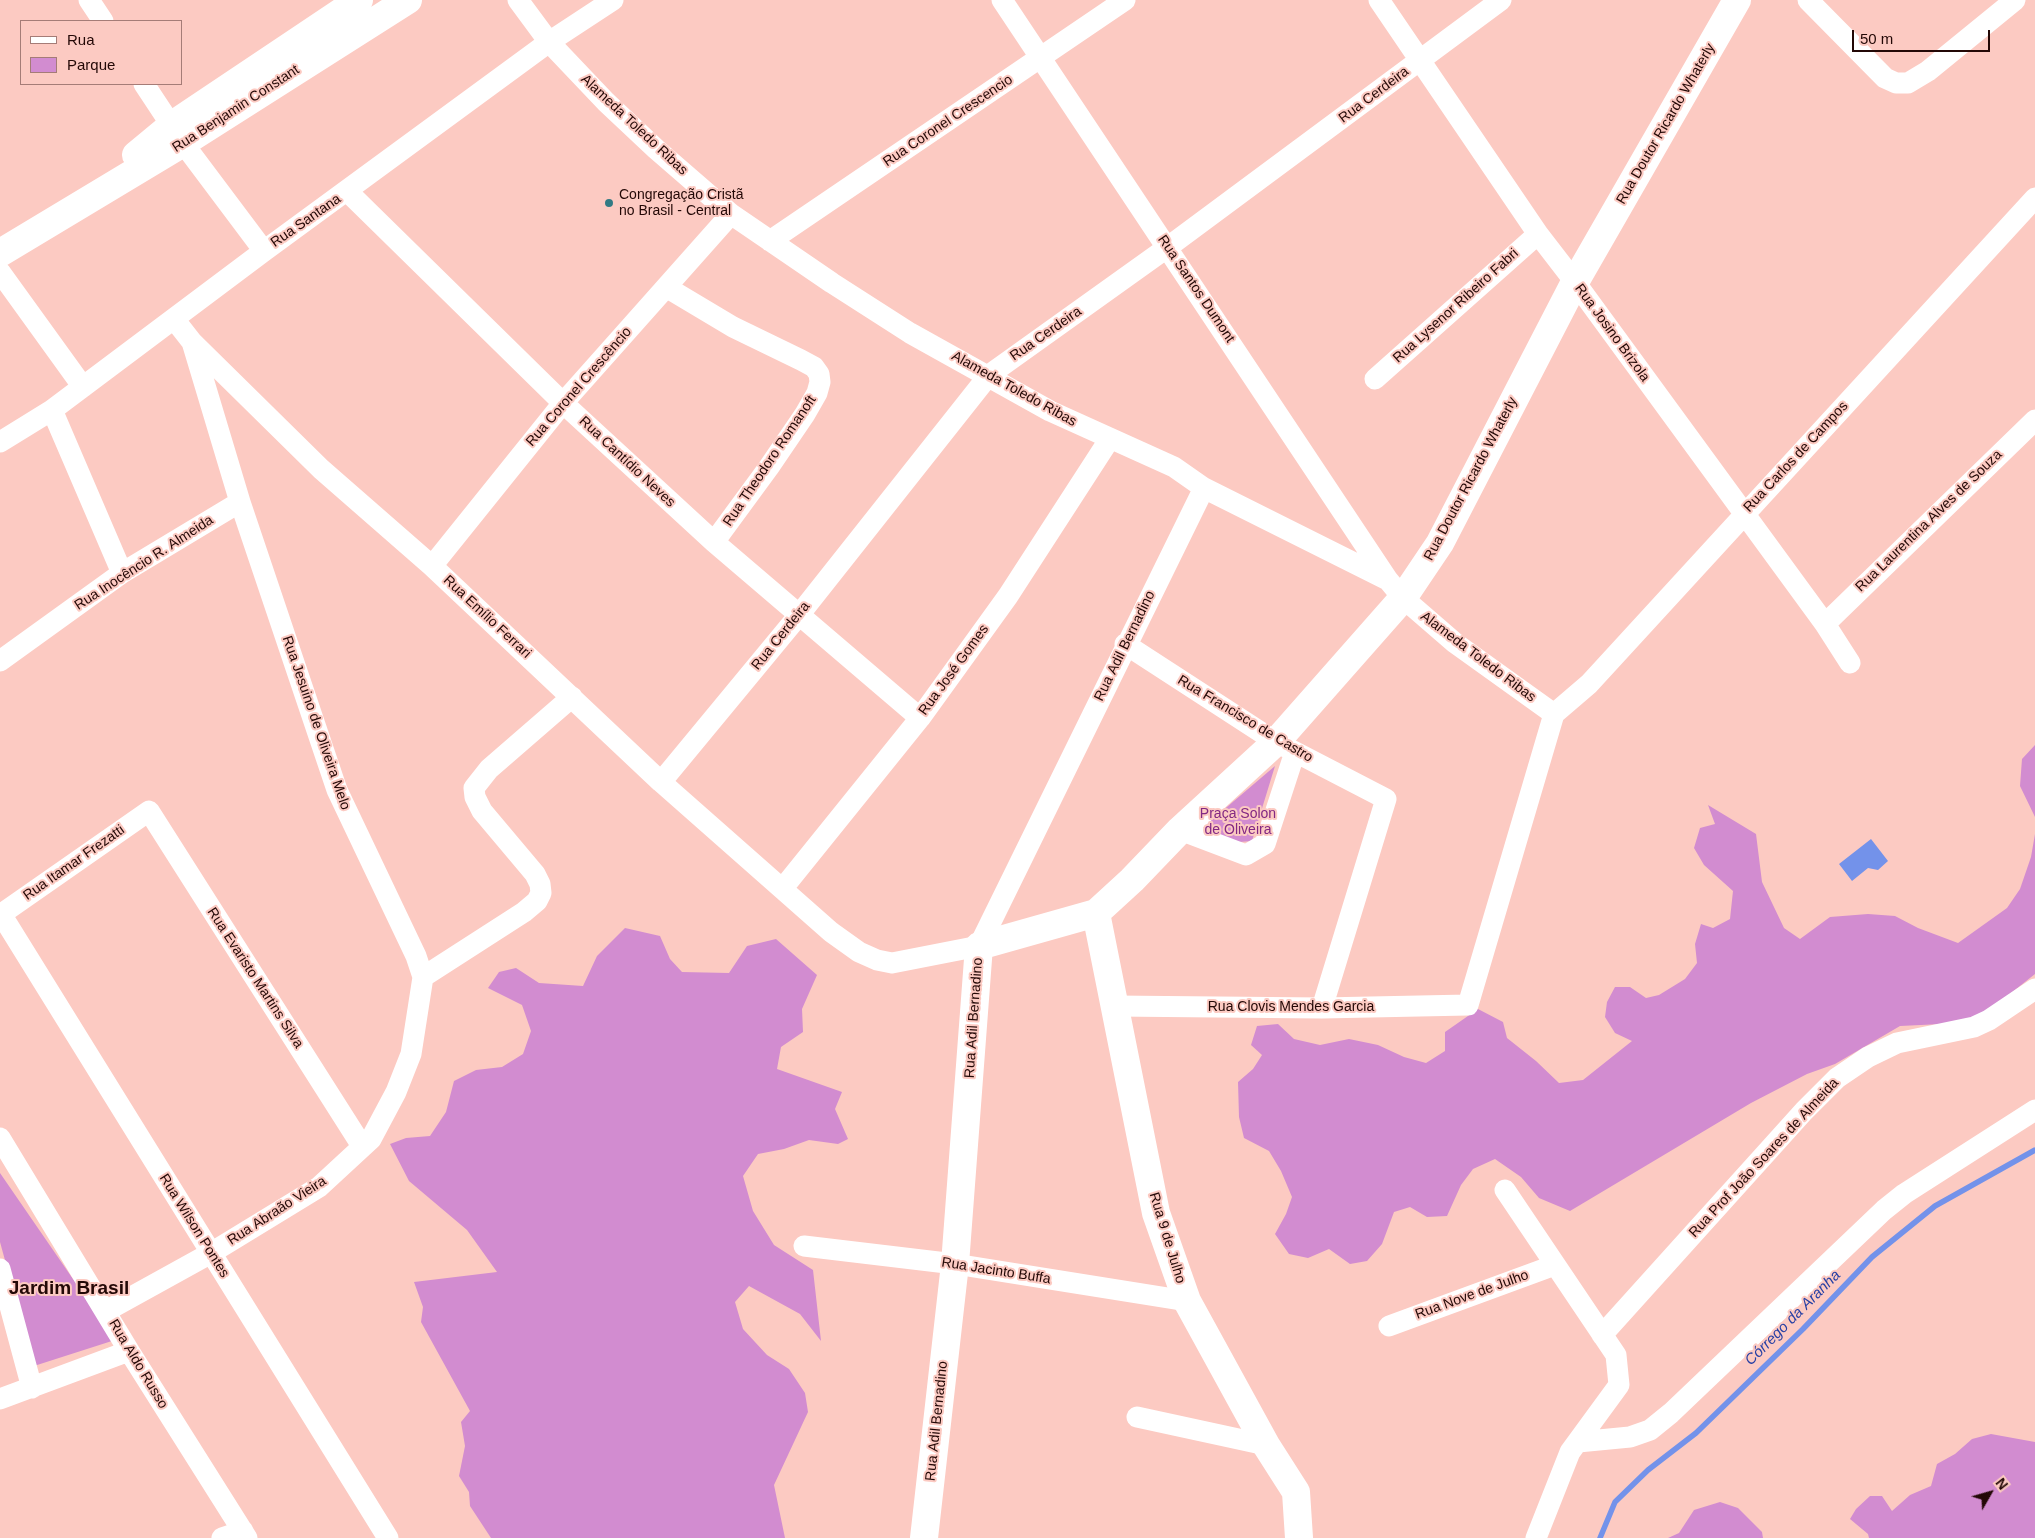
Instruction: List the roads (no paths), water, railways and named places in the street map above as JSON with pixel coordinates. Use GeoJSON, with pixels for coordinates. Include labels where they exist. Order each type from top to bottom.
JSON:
{"type":"FeatureCollection","features":[{"type":"Feature","properties":{"kind":"main road","name":"Rua Benjamin Constant"},"geometry":{"type":"LineString","coordinates":[[0,253],[64,216],[359,0]]}},
{"type":"Feature","properties":{"kind":"main road","name":"Rua Benjamin Constant"},"geometry":{"type":"LineString","coordinates":[[177,135],[408,0]]}},
{"type":"Feature","properties":{"kind":"main road","name":"Rua Doutor Ricardo Whaterly"},"geometry":{"type":"LineString","coordinates":[[1096,913],[1132,880],[1180,830],[1286,747],[1396,589],[1440,543],[1575,282],[1737,0]]}},
{"type":"Feature","properties":{"kind":"main road"},"geometry":{"type":"LineString","coordinates":[[979,946],[1096,913]]}},
{"type":"Feature","properties":{"kind":"main road","name":"Rua 9 de Julho"},"geometry":{"type":"LineString","coordinates":[[1096,913],[1156,1213],[1187,1302],[1266,1445],[1296,1492],[1299,1538]]}},
{"type":"Feature","properties":{"kind":"main road","name":"Rua Adil Bernadino"},"geometry":{"type":"LineString","coordinates":[[924,1538],[955,1264],[979,946]]}},
{"type":"Feature","properties":{"kind":"street"},"geometry":{"type":"LineString","coordinates":[[89,0],[102,20]]}},
{"type":"Feature","properties":{"kind":"street","name":"Alameda Toledo Ribas"},"geometry":{"type":"LineString","coordinates":[[518,0],[550,42],[613,109],[731,214],[770,241],[910,333],[1050,411],[1109,440],[1129,446],[1174,467],[1204,488],[1396,589],[1455,643],[1554,714]]}},
{"type":"Feature","properties":{"kind":"street","name":"Rua Santana"},"geometry":{"type":"LineString","coordinates":[[0,442],[52,410],[264,251],[348,192],[550,42],[613,0]]}},
{"type":"Feature","properties":{"kind":"street","name":"Rua Santos Dumont"},"geometry":{"type":"LineString","coordinates":[[1002,0],[1042,57],[1396,589]]}},
{"type":"Feature","properties":{"kind":"street","name":"Rua Coronel Crescencio"},"geometry":{"type":"LineString","coordinates":[[770,241],[1126,0]]}},
{"type":"Feature","properties":{"kind":"street","name":"Rua Josino Brizola"},"geometry":{"type":"LineString","coordinates":[[1378,0],[1538,234],[1744,514],[1850,663]]}},
{"type":"Feature","properties":{"kind":"street","name":"Rua Cerdeira"},"geometry":{"type":"LineString","coordinates":[[661,782],[799,615],[988,375],[1168,247],[1501,0]]}},
{"type":"Feature","properties":{"kind":"street"},"geometry":{"type":"LineString","coordinates":[[1808,0],[1885,78],[1896,83],[1908,83],[1928,71],[2015,0]]}},
{"type":"Feature","properties":{"kind":"street"},"geometry":{"type":"LineString","coordinates":[[145,85],[177,135],[264,251]]}},
{"type":"Feature","properties":{"kind":"street","name":"Rua Cantídio Neves"},"geometry":{"type":"LineString","coordinates":[[348,192],[563,403],[714,542],[920,718]]}},
{"type":"Feature","properties":{"kind":"street","name":"Rua Carlos de Campos"},"geometry":{"type":"LineString","coordinates":[[1554,714],[1589,684],[2035,198]]}},
{"type":"Feature","properties":{"kind":"street","name":"Rua Coronel Crescêncio"},"geometry":{"type":"LineString","coordinates":[[432,566],[563,403],[731,214]]}},
{"type":"Feature","properties":{"kind":"street","name":"Rua Lysenor Ribeiro Fabri"},"geometry":{"type":"LineString","coordinates":[[1375,379],[1538,234]]}},
{"type":"Feature","properties":{"kind":"street"},"geometry":{"type":"LineString","coordinates":[[0,272],[83,387]]}},
{"type":"Feature","properties":{"kind":"street","name":"Rua Theodoro Romanoft"},"geometry":{"type":"LineString","coordinates":[[666,288],[733,327],[814,367],[819,374],[820,382],[817,393],[804,414],[770,467],[714,542]]}},
{"type":"Feature","properties":{"kind":"street","name":"Rua Jesuino de Oliveira Melo"},"geometry":{"type":"LineString","coordinates":[[174,319],[192,342],[240,502],[336,790],[416,956],[423,977],[410,1054],[396,1092],[371,1138],[362,1146]]}},
{"type":"Feature","properties":{"kind":"street","name":"Rua Emílio Ferrari"},"geometry":{"type":"LineString","coordinates":[[192,342],[322,469],[432,566],[661,782],[784,888],[831,932],[859,952],[877,960],[892,963],[979,946]]}},
{"type":"Feature","properties":{"kind":"street"},"geometry":{"type":"LineString","coordinates":[[52,410],[122,574]]}},
{"type":"Feature","properties":{"kind":"street","name":"Rua Laurentina Alves de Souza"},"geometry":{"type":"LineString","coordinates":[[1824,624],[2035,420]]}},
{"type":"Feature","properties":{"kind":"street","name":"Rua José Gomes"},"geometry":{"type":"LineString","coordinates":[[784,888],[920,718],[1008,596],[1109,440]]}},
{"type":"Feature","properties":{"kind":"street","name":"Rua Adil Bernadino"},"geometry":{"type":"LineString","coordinates":[[979,946],[1125,644],[1204,488]]}},
{"type":"Feature","properties":{"kind":"street","name":"Rua Inocêncio R. Almeida"},"geometry":{"type":"LineString","coordinates":[[0,661],[122,574],[240,502]]}},
{"type":"Feature","properties":{"kind":"street","name":"Rua Francisco de Castro"},"geometry":{"type":"LineString","coordinates":[[1125,644],[1286,747],[1386,799],[1322,1008]]}},
{"type":"Feature","properties":{"kind":"street"},"geometry":{"type":"LineString","coordinates":[[423,977],[524,912],[537,901],[540,893],[540,884],[482,810],[475,797],[474,788],[489,770],[572,697]]}},
{"type":"Feature","properties":{"kind":"street","name":"Rua Clovis Mendes Garcia"},"geometry":{"type":"LineString","coordinates":[[1114,1006],[1322,1008],[1468,1005],[1554,714]]}},
{"type":"Feature","properties":{"kind":"street"},"geometry":{"type":"LineString","coordinates":[[1180,830],[1246,855],[1265,844],[1286,747]]}},
{"type":"Feature","properties":{"kind":"street","name":"Rua Itamar Frezatti"},"geometry":{"type":"LineString","coordinates":[[1,914],[148,811]]}},
{"type":"Feature","properties":{"kind":"street","name":"Rua Evaristo Martins Silva"},"geometry":{"type":"LineString","coordinates":[[148,811],[362,1146]]}},
{"type":"Feature","properties":{"kind":"street","name":"Rua Wilson Pontes"},"geometry":{"type":"LineString","coordinates":[[1,914],[388,1538]]}},
{"type":"Feature","properties":{"kind":"street","name":"Rua Prof João Soares de Almeida"},"geometry":{"type":"LineString","coordinates":[[1602,1335],[1804,1110],[1837,1078],[1868,1057],[1897,1043],[1960,1030],[1989,1020],[2035,989]]}},
{"type":"Feature","properties":{"kind":"street"},"geometry":{"type":"LineString","coordinates":[[1578,1442],[1630,1437],[1650,1430],[1671,1413],[1884,1210],[1904,1194],[2035,1110]]}},
{"type":"Feature","properties":{"kind":"street","name":"Rua Aldo Russo"},"geometry":{"type":"LineString","coordinates":[[0,1138],[129,1351],[245,1534]]}},
{"type":"Feature","properties":{"kind":"street","name":"Rua Abraão Vieira"},"geometry":{"type":"LineString","coordinates":[[106,1311],[211,1252],[319,1186],[362,1146]]}},
{"type":"Feature","properties":{"kind":"street"},"geometry":{"type":"LineString","coordinates":[[1505,1190],[1616,1355],[1619,1385],[1570,1452],[1536,1538]]}},
{"type":"Feature","properties":{"kind":"street","name":"Rua Jacinto Buffa"},"geometry":{"type":"LineString","coordinates":[[804,1246],[955,1264],[1187,1302]]}},
{"type":"Feature","properties":{"kind":"street","name":"Rua Nove de Julho"},"geometry":{"type":"LineString","coordinates":[[1389,1326],[1555,1264]]}},
{"type":"Feature","properties":{"kind":"street"},"geometry":{"type":"LineString","coordinates":[[0,1269],[32,1388]]}},
{"type":"Feature","properties":{"kind":"street"},"geometry":{"type":"LineString","coordinates":[[0,1399],[129,1351]]}},
{"type":"Feature","properties":{"kind":"street"},"geometry":{"type":"LineString","coordinates":[[1137,1417],[1266,1445]]}},
{"type":"Feature","properties":{"kind":"street"},"geometry":{"type":"LineString","coordinates":[[222,1538],[245,1534]]}},
{"type":"Feature","properties":{"kind":"water"},"geometry":{"type":"Polygon","coordinates":[[[1871,839],[1888,861],[1878,870],[1868,868],[1852,881],[1839,864],[1871,839]]]}},
{"type":"Feature","properties":{"kind":"waterway","name":"Córrego da Aranha"},"geometry":{"type":"LineString","coordinates":[[1600,1538],[1615,1502],[1648,1470],[1696,1433],[1803,1329],[1872,1257],[1935,1206],[2035,1150]]}},
{"type":"Feature","properties":{"kind":"place","name":"Congregação Cristã no Brasil - Central"},"geometry":{"type":"Point","coordinates":[609,203]}},
{"type":"Feature","properties":{"kind":"district","name":"Jardim Brasil"},"geometry":{"type":"Point","coordinates":[69,1289]}},
{"type":"Feature","properties":{"kind":"park label","name":"Praça Solon de Oliveira"},"geometry":{"type":"Point","coordinates":[1238,822]}}]}
